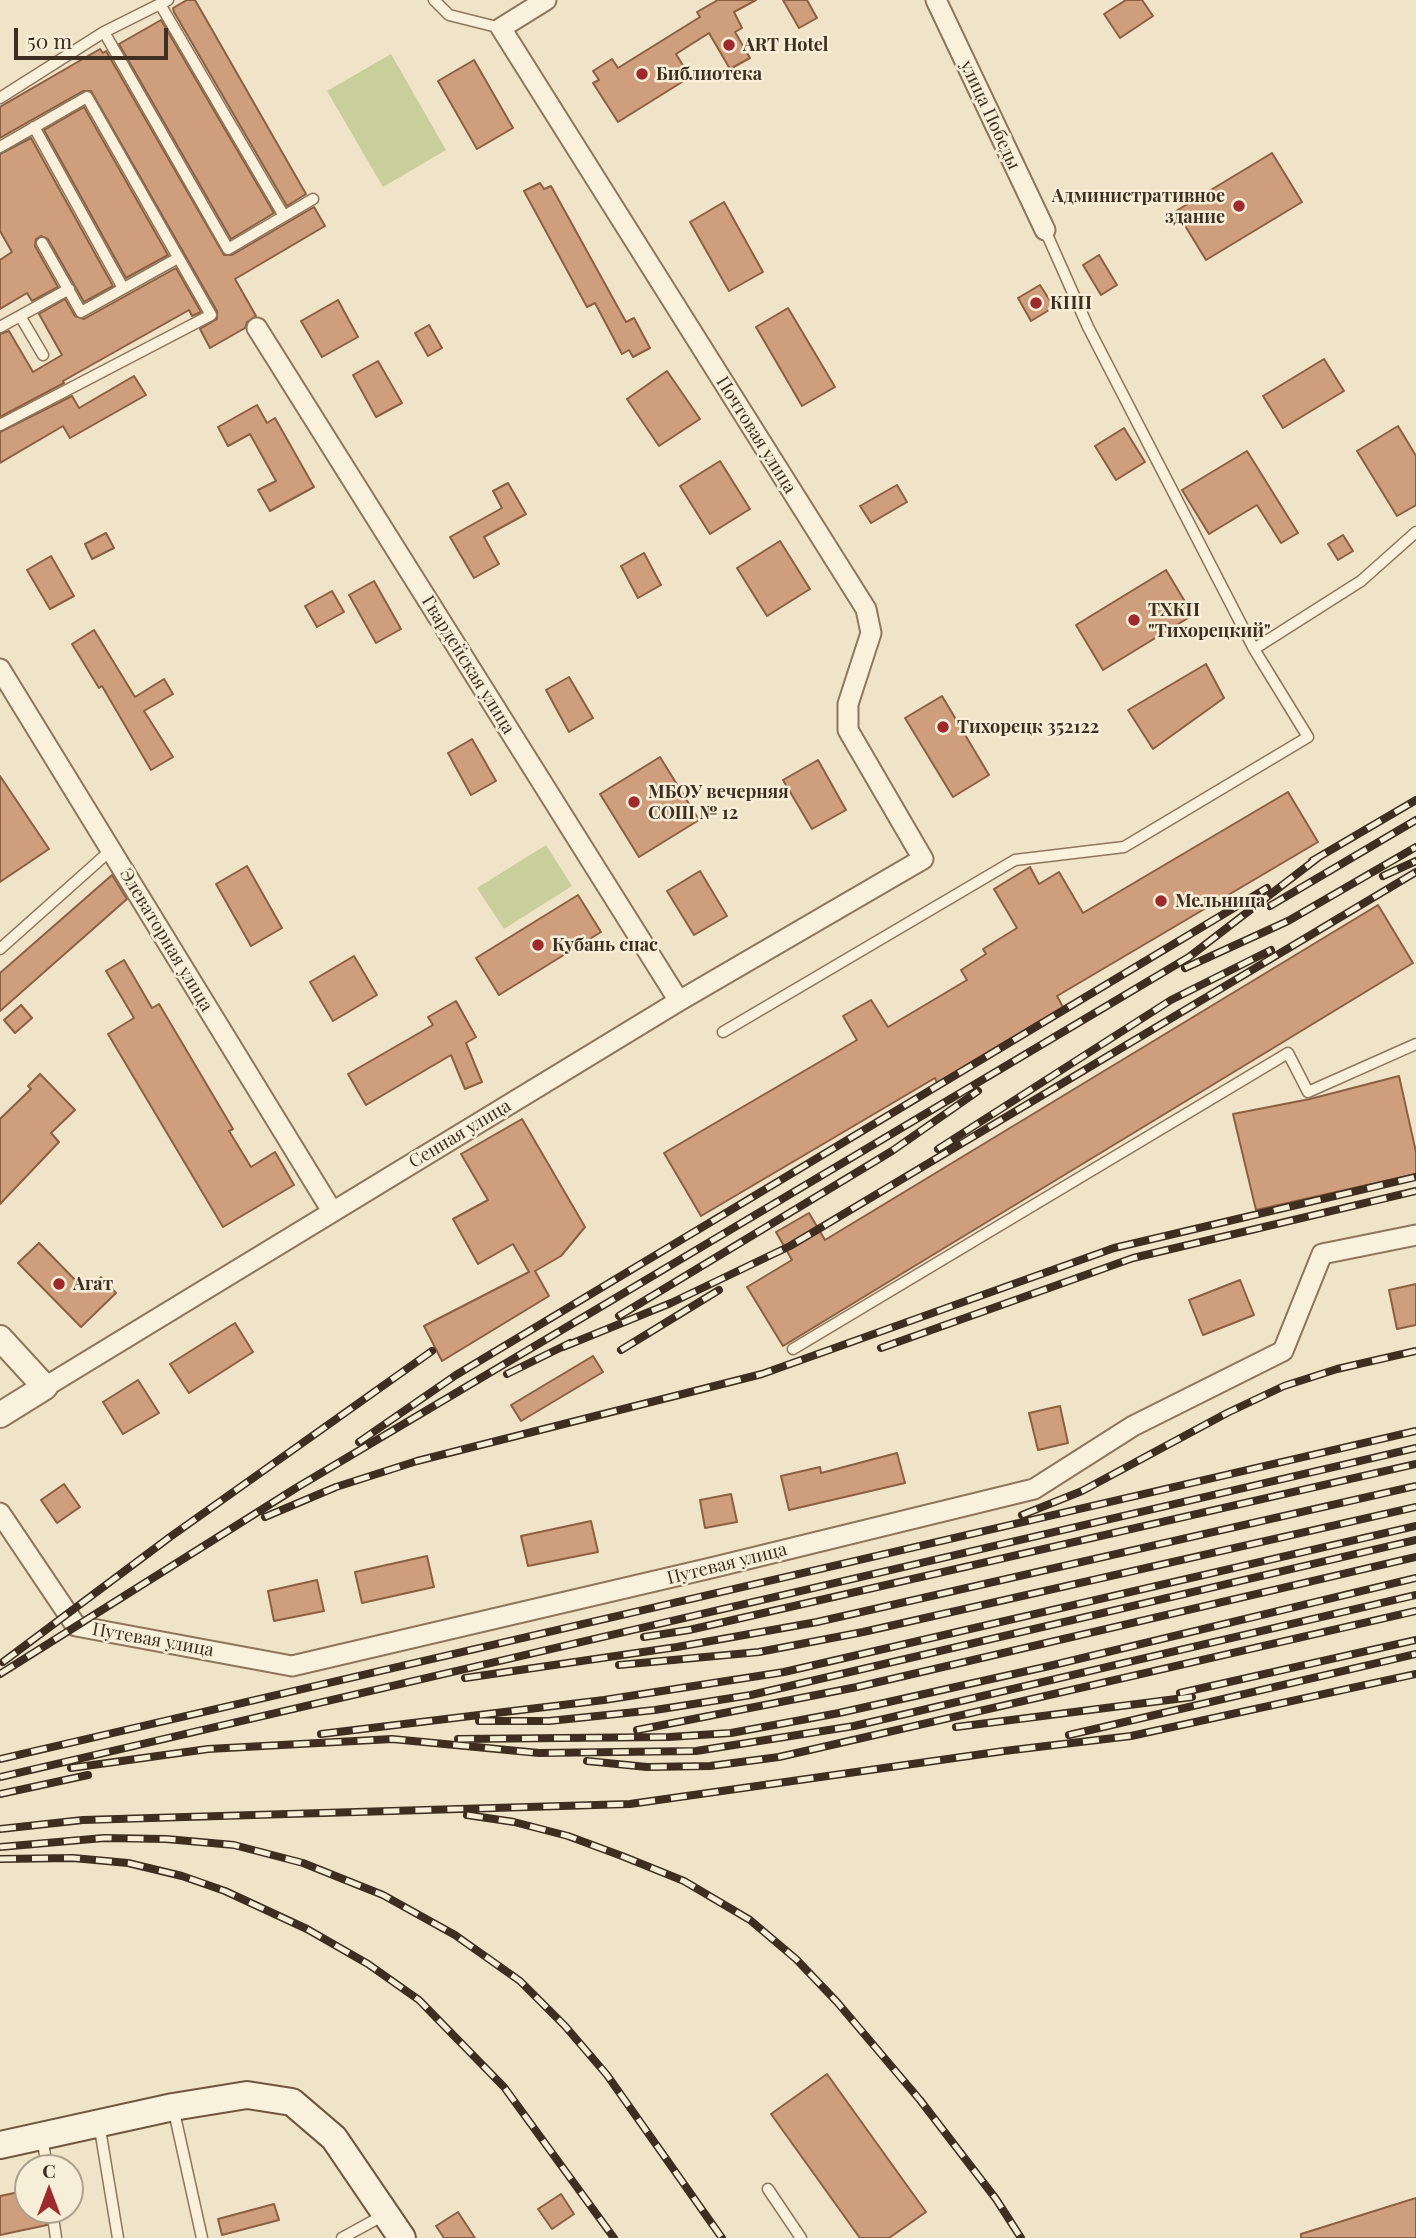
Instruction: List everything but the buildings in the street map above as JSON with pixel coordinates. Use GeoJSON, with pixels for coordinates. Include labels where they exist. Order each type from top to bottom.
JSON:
{"type":"FeatureCollection","features":[{"type":"Feature","properties":{"kind":"main road"},"geometry":{"type":"LineString","coordinates":[[0,2144],[173,2107],[247,2095],[292,2102],[334,2138],[402,2238]]}},
{"type":"Feature","properties":{"kind":"street"},"geometry":{"type":"LineString","coordinates":[[501,28],[546,0]]}},
{"type":"Feature","properties":{"kind":"street","name":"улица Победы"},"geometry":{"type":"LineString","coordinates":[[936,0],[1045,230]]}},
{"type":"Feature","properties":{"kind":"street","name":"Почтовая улица"},"geometry":{"type":"LineString","coordinates":[[501,28],[866,609],[871,633],[848,704],[848,730],[923,859]]}},
{"type":"Feature","properties":{"kind":"street","name":"Гвардейская улица"},"geometry":{"type":"LineString","coordinates":[[257,328],[679,1001]]}},
{"type":"Feature","properties":{"kind":"street","name":"Элеваторная улица"},"geometry":{"type":"LineString","coordinates":[[0,669],[332,1211]]}},
{"type":"Feature","properties":{"kind":"street","name":"Сенная улица"},"geometry":{"type":"LineString","coordinates":[[0,1415],[679,1001],[923,859]]}},
{"type":"Feature","properties":{"kind":"street","name":"Путевая улица"},"geometry":{"type":"LineString","coordinates":[[0,1513],[76,1626],[292,1666],[701,1571],[1034,1489],[1133,1426],[1283,1351],[1322,1254],[1416,1235]]}},
{"type":"Feature","properties":{"kind":"street"},"geometry":{"type":"LineString","coordinates":[[0,1338],[46,1387]]}},
{"type":"Feature","properties":{"kind":"lane"},"geometry":{"type":"LineString","coordinates":[[434,0],[449,15],[501,28]]}},
{"type":"Feature","properties":{"kind":"lane"},"geometry":{"type":"LineString","coordinates":[[0,98],[104,32],[164,2],[284,216]]}},
{"type":"Feature","properties":{"kind":"lane"},"geometry":{"type":"LineString","coordinates":[[104,32],[228,249],[313,199]]}},
{"type":"Feature","properties":{"kind":"lane"},"geometry":{"type":"LineString","coordinates":[[0,147],[87,97],[211,316],[0,425]]}},
{"type":"Feature","properties":{"kind":"lane"},"geometry":{"type":"LineString","coordinates":[[34,127],[123,288]]}},
{"type":"Feature","properties":{"kind":"lane"},"geometry":{"type":"LineString","coordinates":[[723,1032],[1015,860],[1124,847],[1308,737],[1254,649],[1088,327],[1045,230]]}},
{"type":"Feature","properties":{"kind":"lane"},"geometry":{"type":"LineString","coordinates":[[42,243],[81,312],[178,258]]}},
{"type":"Feature","properties":{"kind":"lane"},"geometry":{"type":"LineString","coordinates":[[0,327],[69,289]]}},
{"type":"Feature","properties":{"kind":"lane"},"geometry":{"type":"LineString","coordinates":[[20,316],[43,355]]}},
{"type":"Feature","properties":{"kind":"lane"},"geometry":{"type":"LineString","coordinates":[[1254,649],[1361,581],[1416,532]]}},
{"type":"Feature","properties":{"kind":"lane"},"geometry":{"type":"LineString","coordinates":[[0,949],[111,850]]}},
{"type":"Feature","properties":{"kind":"lane"},"geometry":{"type":"LineString","coordinates":[[793,1349],[1288,1053],[1308,1093],[1416,1044]]}},
{"type":"Feature","properties":{"kind":"lane"},"geometry":{"type":"LineString","coordinates":[[173,2107],[202,2238]]}},
{"type":"Feature","properties":{"kind":"lane"},"geometry":{"type":"LineString","coordinates":[[99,2123],[118,2238]]}},
{"type":"Feature","properties":{"kind":"lane"},"geometry":{"type":"LineString","coordinates":[[42,2135],[45,2154]]}},
{"type":"Feature","properties":{"kind":"lane"},"geometry":{"type":"LineString","coordinates":[[768,2189],[801,2238]]}},
{"type":"Feature","properties":{"kind":"lane"},"geometry":{"type":"LineString","coordinates":[[342,2238],[386,2214]]}},
{"type":"Feature","properties":{"kind":"green space"},"geometry":{"type":"Polygon","coordinates":[[[391,54],[446,150],[383,187],[327,91],[391,54]]]}},
{"type":"Feature","properties":{"kind":"green space"},"geometry":{"type":"Polygon","coordinates":[[[546,845],[572,886],[504,929],[477,888],[546,845]]]}},
{"type":"Feature","properties":{"kind":"railway"},"geometry":{"type":"LineString","coordinates":[[1312,861],[1416,800]]}},
{"type":"Feature","properties":{"kind":"railway"},"geometry":{"type":"LineString","coordinates":[[1270,906],[1416,820]]}},
{"type":"Feature","properties":{"kind":"railway"},"geometry":{"type":"LineString","coordinates":[[1185,968],[1288,921],[1416,847]]}},
{"type":"Feature","properties":{"kind":"railway"},"geometry":{"type":"LineString","coordinates":[[0,1674],[296,1488],[1189,957],[1319,857]]}},
{"type":"Feature","properties":{"kind":"railway"},"geometry":{"type":"LineString","coordinates":[[1383,876],[1416,861]]}},
{"type":"Feature","properties":{"kind":"railway"},"geometry":{"type":"LineString","coordinates":[[563,1347],[671,1303],[790,1246],[1416,872]]}},
{"type":"Feature","properties":{"kind":"railway"},"geometry":{"type":"LineString","coordinates":[[359,1442],[456,1375],[1267,888]]}},
{"type":"Feature","properties":{"kind":"railway"},"geometry":{"type":"LineString","coordinates":[[938,1149],[1171,1000],[1271,950]]}},
{"type":"Feature","properties":{"kind":"railway"},"geometry":{"type":"LineString","coordinates":[[619,1316],[892,1151],[978,1091]]}},
{"type":"Feature","properties":{"kind":"railway"},"geometry":{"type":"LineString","coordinates":[[265,1517],[336,1487],[417,1461],[762,1374],[1114,1248],[1416,1177]]}},
{"type":"Feature","properties":{"kind":"railway"},"geometry":{"type":"LineString","coordinates":[[881,1348],[1133,1258],[1416,1191]]}},
{"type":"Feature","properties":{"kind":"railway"},"geometry":{"type":"LineString","coordinates":[[621,1350],[719,1290]]}},
{"type":"Feature","properties":{"kind":"railway"},"geometry":{"type":"LineString","coordinates":[[507,1374],[570,1343]]}},
{"type":"Feature","properties":{"kind":"railway"},"geometry":{"type":"LineString","coordinates":[[3,1662],[170,1537],[432,1351]]}},
{"type":"Feature","properties":{"kind":"railway"},"geometry":{"type":"LineString","coordinates":[[1022,1515],[1082,1491],[1227,1413],[1284,1386],[1337,1369],[1416,1351]]}},
{"type":"Feature","properties":{"kind":"railway"},"geometry":{"type":"LineString","coordinates":[[0,1759],[1416,1431]]}},
{"type":"Feature","properties":{"kind":"railway"},"geometry":{"type":"LineString","coordinates":[[0,1777],[1416,1448]]}},
{"type":"Feature","properties":{"kind":"railway"},"geometry":{"type":"LineString","coordinates":[[644,1637],[689,1630],[1416,1464]]}},
{"type":"Feature","properties":{"kind":"railway"},"geometry":{"type":"LineString","coordinates":[[465,1678],[677,1647],[817,1622],[1416,1486]]}},
{"type":"Feature","properties":{"kind":"railway"},"geometry":{"type":"LineString","coordinates":[[619,1665],[759,1652],[863,1632],[1416,1507]]}},
{"type":"Feature","properties":{"kind":"railway"},"geometry":{"type":"LineString","coordinates":[[321,1734],[604,1700],[784,1672],[1416,1526]]}},
{"type":"Feature","properties":{"kind":"railway"},"geometry":{"type":"LineString","coordinates":[[479,1721],[549,1721],[655,1710],[751,1695],[1416,1540]]}},
{"type":"Feature","properties":{"kind":"railway"},"geometry":{"type":"LineString","coordinates":[[637,1730],[857,1687],[1416,1557]]}},
{"type":"Feature","properties":{"kind":"railway"},"geometry":{"type":"LineString","coordinates":[[458,1739],[669,1737],[731,1733],[839,1713],[1045,1667],[1416,1578]]}},
{"type":"Feature","properties":{"kind":"railway"},"geometry":{"type":"LineString","coordinates":[[71,1768],[208,1749],[392,1739],[539,1753],[696,1751],[854,1726],[1416,1595]]}},
{"type":"Feature","properties":{"kind":"railway"},"geometry":{"type":"LineString","coordinates":[[587,1761],[647,1767],[710,1766],[779,1757],[1416,1611]]}},
{"type":"Feature","properties":{"kind":"railway"},"geometry":{"type":"LineString","coordinates":[[1180,1693],[1416,1640]]}},
{"type":"Feature","properties":{"kind":"railway"},"geometry":{"type":"LineString","coordinates":[[1069,1735],[1416,1654]]}},
{"type":"Feature","properties":{"kind":"railway"},"geometry":{"type":"LineString","coordinates":[[0,1829],[83,1820],[630,1804],[1004,1751],[1131,1736],[1416,1674]]}},
{"type":"Feature","properties":{"kind":"railway"},"geometry":{"type":"LineString","coordinates":[[956,1727],[1192,1697]]}},
{"type":"Feature","properties":{"kind":"railway"},"geometry":{"type":"LineString","coordinates":[[0,1794],[88,1775]]}},
{"type":"Feature","properties":{"kind":"railway"},"geometry":{"type":"LineString","coordinates":[[467,1815],[514,1822],[568,1836],[622,1856],[684,1881],[750,1920],[796,1959],[837,2002],[920,2100],[996,2199],[1021,2238]]}},
{"type":"Feature","properties":{"kind":"railway"},"geometry":{"type":"LineString","coordinates":[[0,1847],[104,1838],[166,1839],[234,1845],[303,1863],[383,1895],[455,1935],[520,1981],[565,2026],[607,2075],[722,2238]]}},
{"type":"Feature","properties":{"kind":"railway"},"geometry":{"type":"LineString","coordinates":[[0,1859],[73,1858],[128,1863],[182,1876],[225,1891],[307,1929],[368,1964],[419,2000],[504,2087],[614,2238]]}},
{"type":"Feature","properties":{"kind":"place","name":"ART Hotel"},"geometry":{"type":"Point","coordinates":[729,45]}},
{"type":"Feature","properties":{"kind":"place","name":"Библиотека"},"geometry":{"type":"Point","coordinates":[642,74]}},
{"type":"Feature","properties":{"kind":"place","name":"Административное здание"},"geometry":{"type":"Point","coordinates":[1239,206]}},
{"type":"Feature","properties":{"kind":"place","name":"КПП"},"geometry":{"type":"Point","coordinates":[1036,303]}},
{"type":"Feature","properties":{"kind":"place","name":"ТХКП \"Тихорецкий\""},"geometry":{"type":"Point","coordinates":[1134,620]}},
{"type":"Feature","properties":{"kind":"place","name":"Тихорецк 352122"},"geometry":{"type":"Point","coordinates":[943,727]}},
{"type":"Feature","properties":{"kind":"place","name":"МБОУ вечерняя СОШ № 12"},"geometry":{"type":"Point","coordinates":[634,802]}},
{"type":"Feature","properties":{"kind":"place","name":"Мельница"},"geometry":{"type":"Point","coordinates":[1161,901]}},
{"type":"Feature","properties":{"kind":"place","name":"Кубань спас"},"geometry":{"type":"Point","coordinates":[538,945]}},
{"type":"Feature","properties":{"kind":"place","name":"Агат"},"geometry":{"type":"Point","coordinates":[59,1284]}}]}
